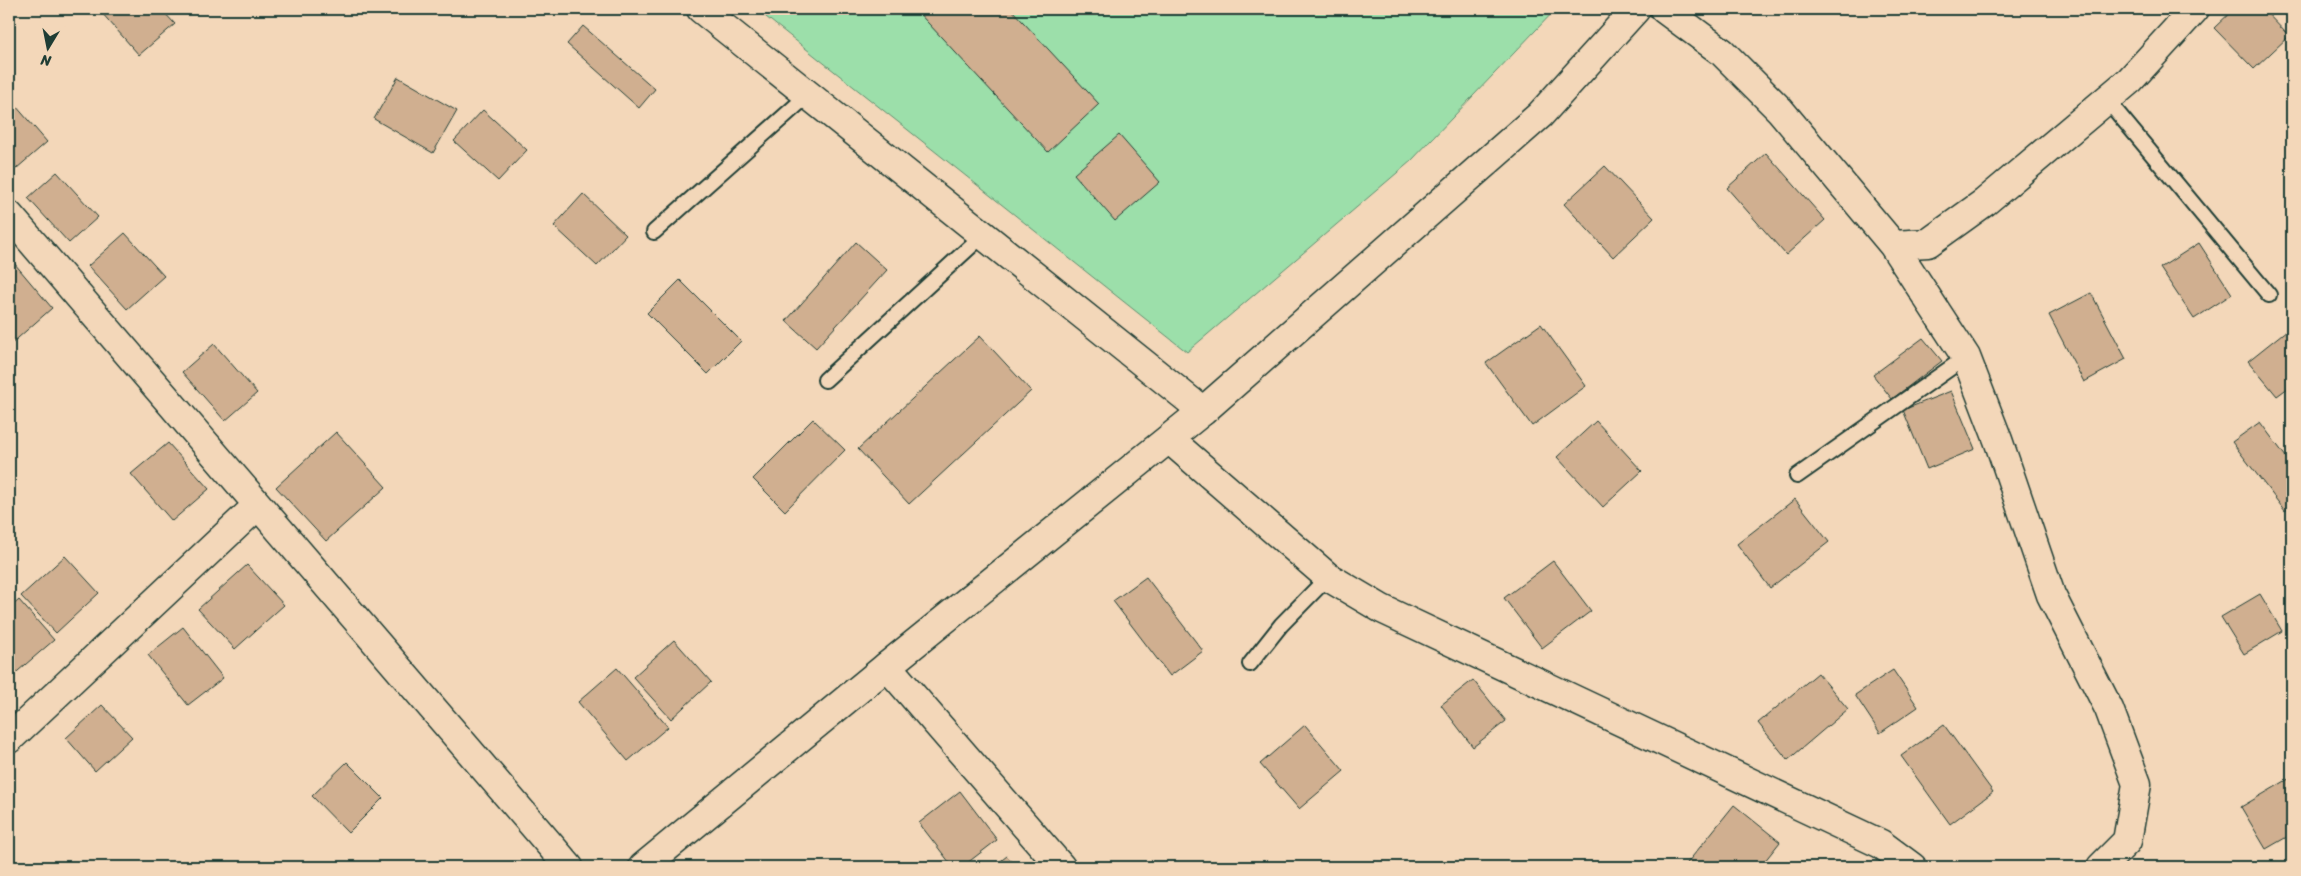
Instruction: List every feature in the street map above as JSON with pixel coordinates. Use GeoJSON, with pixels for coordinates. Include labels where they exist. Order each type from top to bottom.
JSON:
{"type":"FeatureCollection","features":[{"type":"Feature","properties":{"kind":"street"},"geometry":{"type":"LineString","coordinates":[[701,9],[1203,411]]}},
{"type":"Feature","properties":{"kind":"street"},"geometry":{"type":"LineString","coordinates":[[643,867],[887,666],[1203,411],[1540,115],[1636,9]]}},
{"type":"Feature","properties":{"kind":"street"},"geometry":{"type":"LineString","coordinates":[[1664,9],[1722,52],[1780,110],[1893,245],[1966,357],[1998,440],[2051,595],[2109,709],[2137,784],[2127,841],[2101,867]]}},
{"type":"Feature","properties":{"kind":"street"},"geometry":{"type":"LineString","coordinates":[[1893,245],[1928,242],[1985,202],[2130,80],[2195,9]]}},
{"type":"Feature","properties":{"kind":"street"},"geometry":{"type":"LineString","coordinates":[[9,216],[569,867]]}},
{"type":"Feature","properties":{"kind":"street"},"geometry":{"type":"LineString","coordinates":[[1169,438],[1328,577],[1382,608],[1881,844],[1912,867]]}},
{"type":"Feature","properties":{"kind":"street"},"geometry":{"type":"LineString","coordinates":[[9,740],[258,505]]}},
{"type":"Feature","properties":{"kind":"street"},"geometry":{"type":"LineString","coordinates":[[887,666],[1061,867]]}},
{"type":"Feature","properties":{"kind":"lane"},"geometry":{"type":"LineString","coordinates":[[654,232],[808,95]]}},
{"type":"Feature","properties":{"kind":"lane"},"geometry":{"type":"LineString","coordinates":[[2107,100],[2269,295]]}},
{"type":"Feature","properties":{"kind":"lane"},"geometry":{"type":"LineString","coordinates":[[825,380],[983,235]]}},
{"type":"Feature","properties":{"kind":"lane"},"geometry":{"type":"LineString","coordinates":[[1797,476],[1966,357]]}},
{"type":"Feature","properties":{"kind":"lane"},"geometry":{"type":"LineString","coordinates":[[1250,664],[1281,625],[1328,577]]}},
{"type":"Feature","properties":{"kind":"green space"},"geometry":{"type":"Polygon","coordinates":[[[756,9],[1556,9],[1411,161],[1187,352],[756,9]]]}},
{"type":"Feature","properties":{"kind":"building"},"geometry":{"type":"Polygon","coordinates":[[[105,9],[161,9],[175,24],[139,55],[101,12],[105,9]]]}},
{"type":"Feature","properties":{"kind":"building"},"geometry":{"type":"Polygon","coordinates":[[[915,9],[1011,9],[1099,104],[1048,152],[915,9]]]}},
{"type":"Feature","properties":{"kind":"building"},"geometry":{"type":"Polygon","coordinates":[[[2234,9],[2263,9],[2289,36],[2254,69],[2214,28],[2234,9]]]}},
{"type":"Feature","properties":{"kind":"building"},"geometry":{"type":"Polygon","coordinates":[[[583,26],[655,89],[639,108],[567,44],[583,26]]]}},
{"type":"Feature","properties":{"kind":"building"},"geometry":{"type":"Polygon","coordinates":[[[398,77],[457,111],[433,153],[374,119],[398,77]]]}},
{"type":"Feature","properties":{"kind":"building"},"geometry":{"type":"Polygon","coordinates":[[[9,98],[47,142],[9,175],[9,98]]]}},
{"type":"Feature","properties":{"kind":"building"},"geometry":{"type":"Polygon","coordinates":[[[483,110],[527,150],[498,181],[454,141],[483,110]]]}},
{"type":"Feature","properties":{"kind":"building"},"geometry":{"type":"Polygon","coordinates":[[[1119,135],[1160,182],[1115,221],[1074,174],[1119,135]]]}},
{"type":"Feature","properties":{"kind":"building"},"geometry":{"type":"Polygon","coordinates":[[[1766,153],[1825,220],[1786,255],[1727,188],[1766,153]]]}},
{"type":"Feature","properties":{"kind":"building"},"geometry":{"type":"Polygon","coordinates":[[[1605,166],[1654,218],[1613,257],[1564,204],[1605,166]]]}},
{"type":"Feature","properties":{"kind":"building"},"geometry":{"type":"Polygon","coordinates":[[[57,172],[98,217],[69,243],[28,198],[57,172]]]}},
{"type":"Feature","properties":{"kind":"building"},"geometry":{"type":"Polygon","coordinates":[[[583,194],[626,235],[597,266],[554,226],[583,194]]]}},
{"type":"Feature","properties":{"kind":"building"},"geometry":{"type":"Polygon","coordinates":[[[125,233],[164,276],[127,309],[88,266],[125,233]]]}},
{"type":"Feature","properties":{"kind":"building"},"geometry":{"type":"Polygon","coordinates":[[[856,242],[887,270],[816,348],[786,321],[856,242]]]}},
{"type":"Feature","properties":{"kind":"building"},"geometry":{"type":"Polygon","coordinates":[[[2199,243],[2232,294],[2194,319],[2160,268],[2199,243]]]}},
{"type":"Feature","properties":{"kind":"building"},"geometry":{"type":"Polygon","coordinates":[[[9,257],[52,308],[10,345],[9,344],[9,257]]]}},
{"type":"Feature","properties":{"kind":"building"},"geometry":{"type":"Polygon","coordinates":[[[680,280],[741,341],[708,374],[647,313],[680,280]]]}},
{"type":"Feature","properties":{"kind":"building"},"geometry":{"type":"Polygon","coordinates":[[[2091,293],[2126,359],[2084,382],[2049,315],[2091,293]]]}},
{"type":"Feature","properties":{"kind":"building"},"geometry":{"type":"Polygon","coordinates":[[[1541,324],[1586,386],[1532,426],[1486,363],[1541,324]]]}},
{"type":"Feature","properties":{"kind":"building"},"geometry":{"type":"Polygon","coordinates":[[[2292,326],[2292,385],[2277,396],[2248,361],[2292,326]]]}},
{"type":"Feature","properties":{"kind":"building"},"geometry":{"type":"Polygon","coordinates":[[[980,336],[1031,391],[909,504],[858,449],[980,336]]]}},
{"type":"Feature","properties":{"kind":"building"},"geometry":{"type":"Polygon","coordinates":[[[1923,338],[1942,361],[1892,399],[1873,375],[1923,338]]]}},
{"type":"Feature","properties":{"kind":"building"},"geometry":{"type":"Polygon","coordinates":[[[214,344],[257,393],[225,421],[182,372],[214,344]]]}},
{"type":"Feature","properties":{"kind":"building"},"geometry":{"type":"Polygon","coordinates":[[[1951,391],[1975,449],[1927,469],[1903,410],[1951,391]]]}},
{"type":"Feature","properties":{"kind":"building"},"geometry":{"type":"Polygon","coordinates":[[[813,419],[845,450],[785,511],[753,479],[813,419]]]}},
{"type":"Feature","properties":{"kind":"building"},"geometry":{"type":"Polygon","coordinates":[[[1596,421],[1642,471],[1603,507],[1557,457],[1596,421]]]}},
{"type":"Feature","properties":{"kind":"building"},"geometry":{"type":"Polygon","coordinates":[[[2260,422],[2292,465],[2292,506],[2285,511],[2232,442],[2260,422]]]}},
{"type":"Feature","properties":{"kind":"building"},"geometry":{"type":"Polygon","coordinates":[[[336,432],[386,487],[326,541],[276,487],[336,432]]]}},
{"type":"Feature","properties":{"kind":"building"},"geometry":{"type":"Polygon","coordinates":[[[168,443],[209,489],[172,521],[131,474],[168,443]]]}},
{"type":"Feature","properties":{"kind":"building"},"geometry":{"type":"Polygon","coordinates":[[[1795,499],[1829,542],[1770,588],[1737,544],[1795,499]]]}},
{"type":"Feature","properties":{"kind":"building"},"geometry":{"type":"Polygon","coordinates":[[[65,556],[99,593],[56,633],[21,596],[65,556]]]}},
{"type":"Feature","properties":{"kind":"building"},"geometry":{"type":"Polygon","coordinates":[[[1553,561],[1591,611],[1542,648],[1504,598],[1553,561]]]}},
{"type":"Feature","properties":{"kind":"building"},"geometry":{"type":"Polygon","coordinates":[[[247,565],[284,605],[235,649],[198,609],[247,565]]]}},
{"type":"Feature","properties":{"kind":"building"},"geometry":{"type":"Polygon","coordinates":[[[1146,577],[1203,651],[1170,676],[1113,601],[1146,577]]]}},
{"type":"Feature","properties":{"kind":"building"},"geometry":{"type":"Polygon","coordinates":[[[2260,594],[2282,631],[2244,654],[2221,617],[2260,594]]]}},
{"type":"Feature","properties":{"kind":"building"},"geometry":{"type":"Polygon","coordinates":[[[19,600],[54,640],[11,677],[9,675],[9,609],[19,600]]]}},
{"type":"Feature","properties":{"kind":"building"},"geometry":{"type":"Polygon","coordinates":[[[183,627],[223,678],[188,705],[148,655],[183,627]]]}},
{"type":"Feature","properties":{"kind":"building"},"geometry":{"type":"Polygon","coordinates":[[[674,640],[711,682],[671,719],[633,677],[674,640]]]}},
{"type":"Feature","properties":{"kind":"building"},"geometry":{"type":"Polygon","coordinates":[[[617,668],[668,727],[628,761],[578,702],[617,668]]]}},
{"type":"Feature","properties":{"kind":"building"},"geometry":{"type":"Polygon","coordinates":[[[1893,670],[1918,707],[1880,733],[1855,695],[1893,670]]]}},
{"type":"Feature","properties":{"kind":"building"},"geometry":{"type":"Polygon","coordinates":[[[1818,673],[1848,709],[1788,760],[1758,723],[1818,673]]]}},
{"type":"Feature","properties":{"kind":"building"},"geometry":{"type":"Polygon","coordinates":[[[1473,680],[1506,721],[1473,747],[1441,705],[1473,680]]]}},
{"type":"Feature","properties":{"kind":"building"},"geometry":{"type":"Polygon","coordinates":[[[102,705],[132,737],[95,771],[66,738],[102,705]]]}},
{"type":"Feature","properties":{"kind":"building"},"geometry":{"type":"Polygon","coordinates":[[[1305,725],[1344,771],[1299,809],[1260,764],[1305,725]]]}},
{"type":"Feature","properties":{"kind":"building"},"geometry":{"type":"Polygon","coordinates":[[[1944,725],[1993,792],[1950,824],[1901,756],[1944,725]]]}},
{"type":"Feature","properties":{"kind":"building"},"geometry":{"type":"Polygon","coordinates":[[[347,762],[383,798],[348,833],[312,796],[347,762]]]}},
{"type":"Feature","properties":{"kind":"building"},"geometry":{"type":"Polygon","coordinates":[[[2292,777],[2292,834],[2266,849],[2241,807],[2292,777]]]}},
{"type":"Feature","properties":{"kind":"building"},"geometry":{"type":"Polygon","coordinates":[[[960,791],[997,840],[962,867],[953,867],[919,823],[960,791]]]}},
{"type":"Feature","properties":{"kind":"building"},"geometry":{"type":"Polygon","coordinates":[[[1734,805],[1780,842],[1760,867],[1684,867],[1734,805]]]}},
{"type":"Feature","properties":{"kind":"building"},"geometry":{"type":"Polygon","coordinates":[[[1007,856],[1017,867],[993,867],[1007,856]]]}}]}
